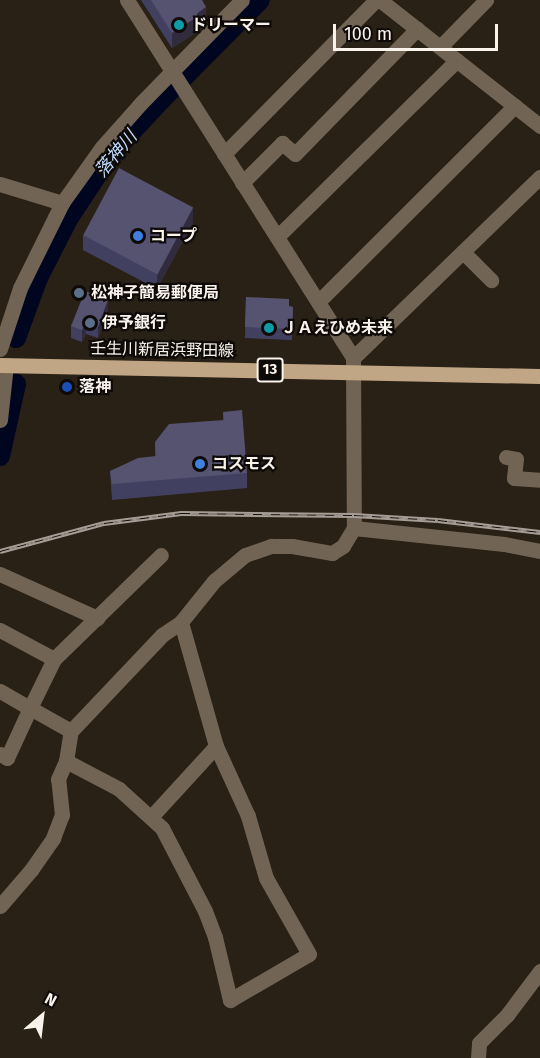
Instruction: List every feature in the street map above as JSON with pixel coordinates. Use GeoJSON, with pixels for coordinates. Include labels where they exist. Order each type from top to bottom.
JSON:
{"type":"FeatureCollection","features":[{"type":"Feature","properties":{"kind":"main road","name":"壬生川新居浜野田線"},"geometry":{"type":"LineString","coordinates":[[3,365],[354,365],[540,376]]}},
{"type":"Feature","properties":{"kind":"street"},"geometry":{"type":"LineString","coordinates":[[0,906],[31,870],[53,838],[62,815],[58,779],[66,761],[71,731],[83,722],[105,693],[162,635],[181,622],[214,581],[245,555],[271,546],[292,546],[332,553],[343,546],[354,528],[354,365],[318,302],[127,0]]}},
{"type":"Feature","properties":{"kind":"street"},"geometry":{"type":"LineString","coordinates":[[0,349],[20,288],[62,203],[102,147],[177,79],[242,0]]}},
{"type":"Feature","properties":{"kind":"street"},"geometry":{"type":"LineString","coordinates":[[440,47],[486,0]]}},
{"type":"Feature","properties":{"kind":"street"},"geometry":{"type":"LineString","coordinates":[[224,154],[381,1],[540,126]]}},
{"type":"Feature","properties":{"kind":"street"},"geometry":{"type":"LineString","coordinates":[[242,183],[282,143],[295,154],[417,29]]}},
{"type":"Feature","properties":{"kind":"street"},"geometry":{"type":"LineString","coordinates":[[277,237],[457,60]]}},
{"type":"Feature","properties":{"kind":"street"},"geometry":{"type":"LineString","coordinates":[[318,302],[515,106]]}},
{"type":"Feature","properties":{"kind":"street"},"geometry":{"type":"LineString","coordinates":[[354,365],[463,252],[540,177]]}},
{"type":"Feature","properties":{"kind":"street"},"geometry":{"type":"LineString","coordinates":[[0,184],[62,203]]}},
{"type":"Feature","properties":{"kind":"street"},"geometry":{"type":"LineString","coordinates":[[463,252],[491,279]]}},
{"type":"Feature","properties":{"kind":"street"},"geometry":{"type":"LineString","coordinates":[[0,420],[3,365]]}},
{"type":"Feature","properties":{"kind":"street"},"geometry":{"type":"LineString","coordinates":[[506,457],[516,459],[514,478],[540,480]]}},
{"type":"Feature","properties":{"kind":"street"},"geometry":{"type":"LineString","coordinates":[[354,528],[504,544],[540,551]]}},
{"type":"Feature","properties":{"kind":"street"},"geometry":{"type":"LineString","coordinates":[[0,754],[7,758],[54,658],[161,555]]}},
{"type":"Feature","properties":{"kind":"street"},"geometry":{"type":"LineString","coordinates":[[0,574],[97,618]]}},
{"type":"Feature","properties":{"kind":"street"},"geometry":{"type":"LineString","coordinates":[[66,761],[104,779],[152,817],[162,828],[179,856],[205,910],[215,937],[230,1000],[309,954],[266,878],[248,816],[216,746],[181,622]]}},
{"type":"Feature","properties":{"kind":"street"},"geometry":{"type":"LineString","coordinates":[[0,630],[54,658]]}},
{"type":"Feature","properties":{"kind":"street"},"geometry":{"type":"LineString","coordinates":[[0,691],[71,731]]}},
{"type":"Feature","properties":{"kind":"street"},"geometry":{"type":"LineString","coordinates":[[152,817],[216,746]]}},
{"type":"Feature","properties":{"kind":"street"},"geometry":{"type":"LineString","coordinates":[[478,1058],[479,1043],[507,1015],[540,971]]}},
{"type":"Feature","properties":{"kind":"building"},"geometry":{"type":"Polygon","coordinates":[[[151,0],[202,0],[206,7],[197,13],[197,17],[172,33],[151,0]]]}},
{"type":"Feature","properties":{"kind":"building","name":"コープ"},"geometry":{"type":"Polygon","coordinates":[[[119,168],[193,207],[157,275],[83,235],[119,168]]]}},
{"type":"Feature","properties":{"kind":"building"},"geometry":{"type":"Polygon","coordinates":[[[85,291],[108,300],[98,327],[86,322],[82,330],[71,326],[85,291]]]}},
{"type":"Feature","properties":{"kind":"building"},"geometry":{"type":"Polygon","coordinates":[[[246,297],[289,299],[289,306],[293,307],[292,329],[245,327],[246,297]]]}},
{"type":"Feature","properties":{"kind":"building","name":"コスモス"},"geometry":{"type":"Polygon","coordinates":[[[242,410],[247,473],[112,484],[110,471],[138,458],[156,456],[155,442],[169,424],[224,420],[223,412],[242,410]]]}},
{"type":"Feature","properties":{"kind":"waterway","name":"落神川"},"geometry":{"type":"LineString","coordinates":[[16,338],[38,278],[68,219],[99,172],[120,144],[162,99],[260,0]]}},
{"type":"Feature","properties":{"kind":"waterway","name":"落神川"},"geometry":{"type":"LineString","coordinates":[[0,456],[16,384]]}},
{"type":"Feature","properties":{"kind":"railway"},"geometry":{"type":"LineString","coordinates":[[0,551],[104,523],[181,513],[354,515],[438,520],[540,532]]}},
{"type":"Feature","properties":{"kind":"place","name":"ドリーマー"},"geometry":{"type":"Point","coordinates":[179,25]}},
{"type":"Feature","properties":{"kind":"place","name":"コープ"},"geometry":{"type":"Point","coordinates":[138,236]}},
{"type":"Feature","properties":{"kind":"place","name":"松神子簡易郵便局"},"geometry":{"type":"Point","coordinates":[79,293]}},
{"type":"Feature","properties":{"kind":"place","name":"伊予銀行"},"geometry":{"type":"Point","coordinates":[90,323]}},
{"type":"Feature","properties":{"kind":"place","name":"ＪＡえひめ未来"},"geometry":{"type":"Point","coordinates":[269,328]}},
{"type":"Feature","properties":{"kind":"place","name":"落神"},"geometry":{"type":"Point","coordinates":[67,387]}},
{"type":"Feature","properties":{"kind":"place","name":"コスモス"},"geometry":{"type":"Point","coordinates":[200,464]}}]}
